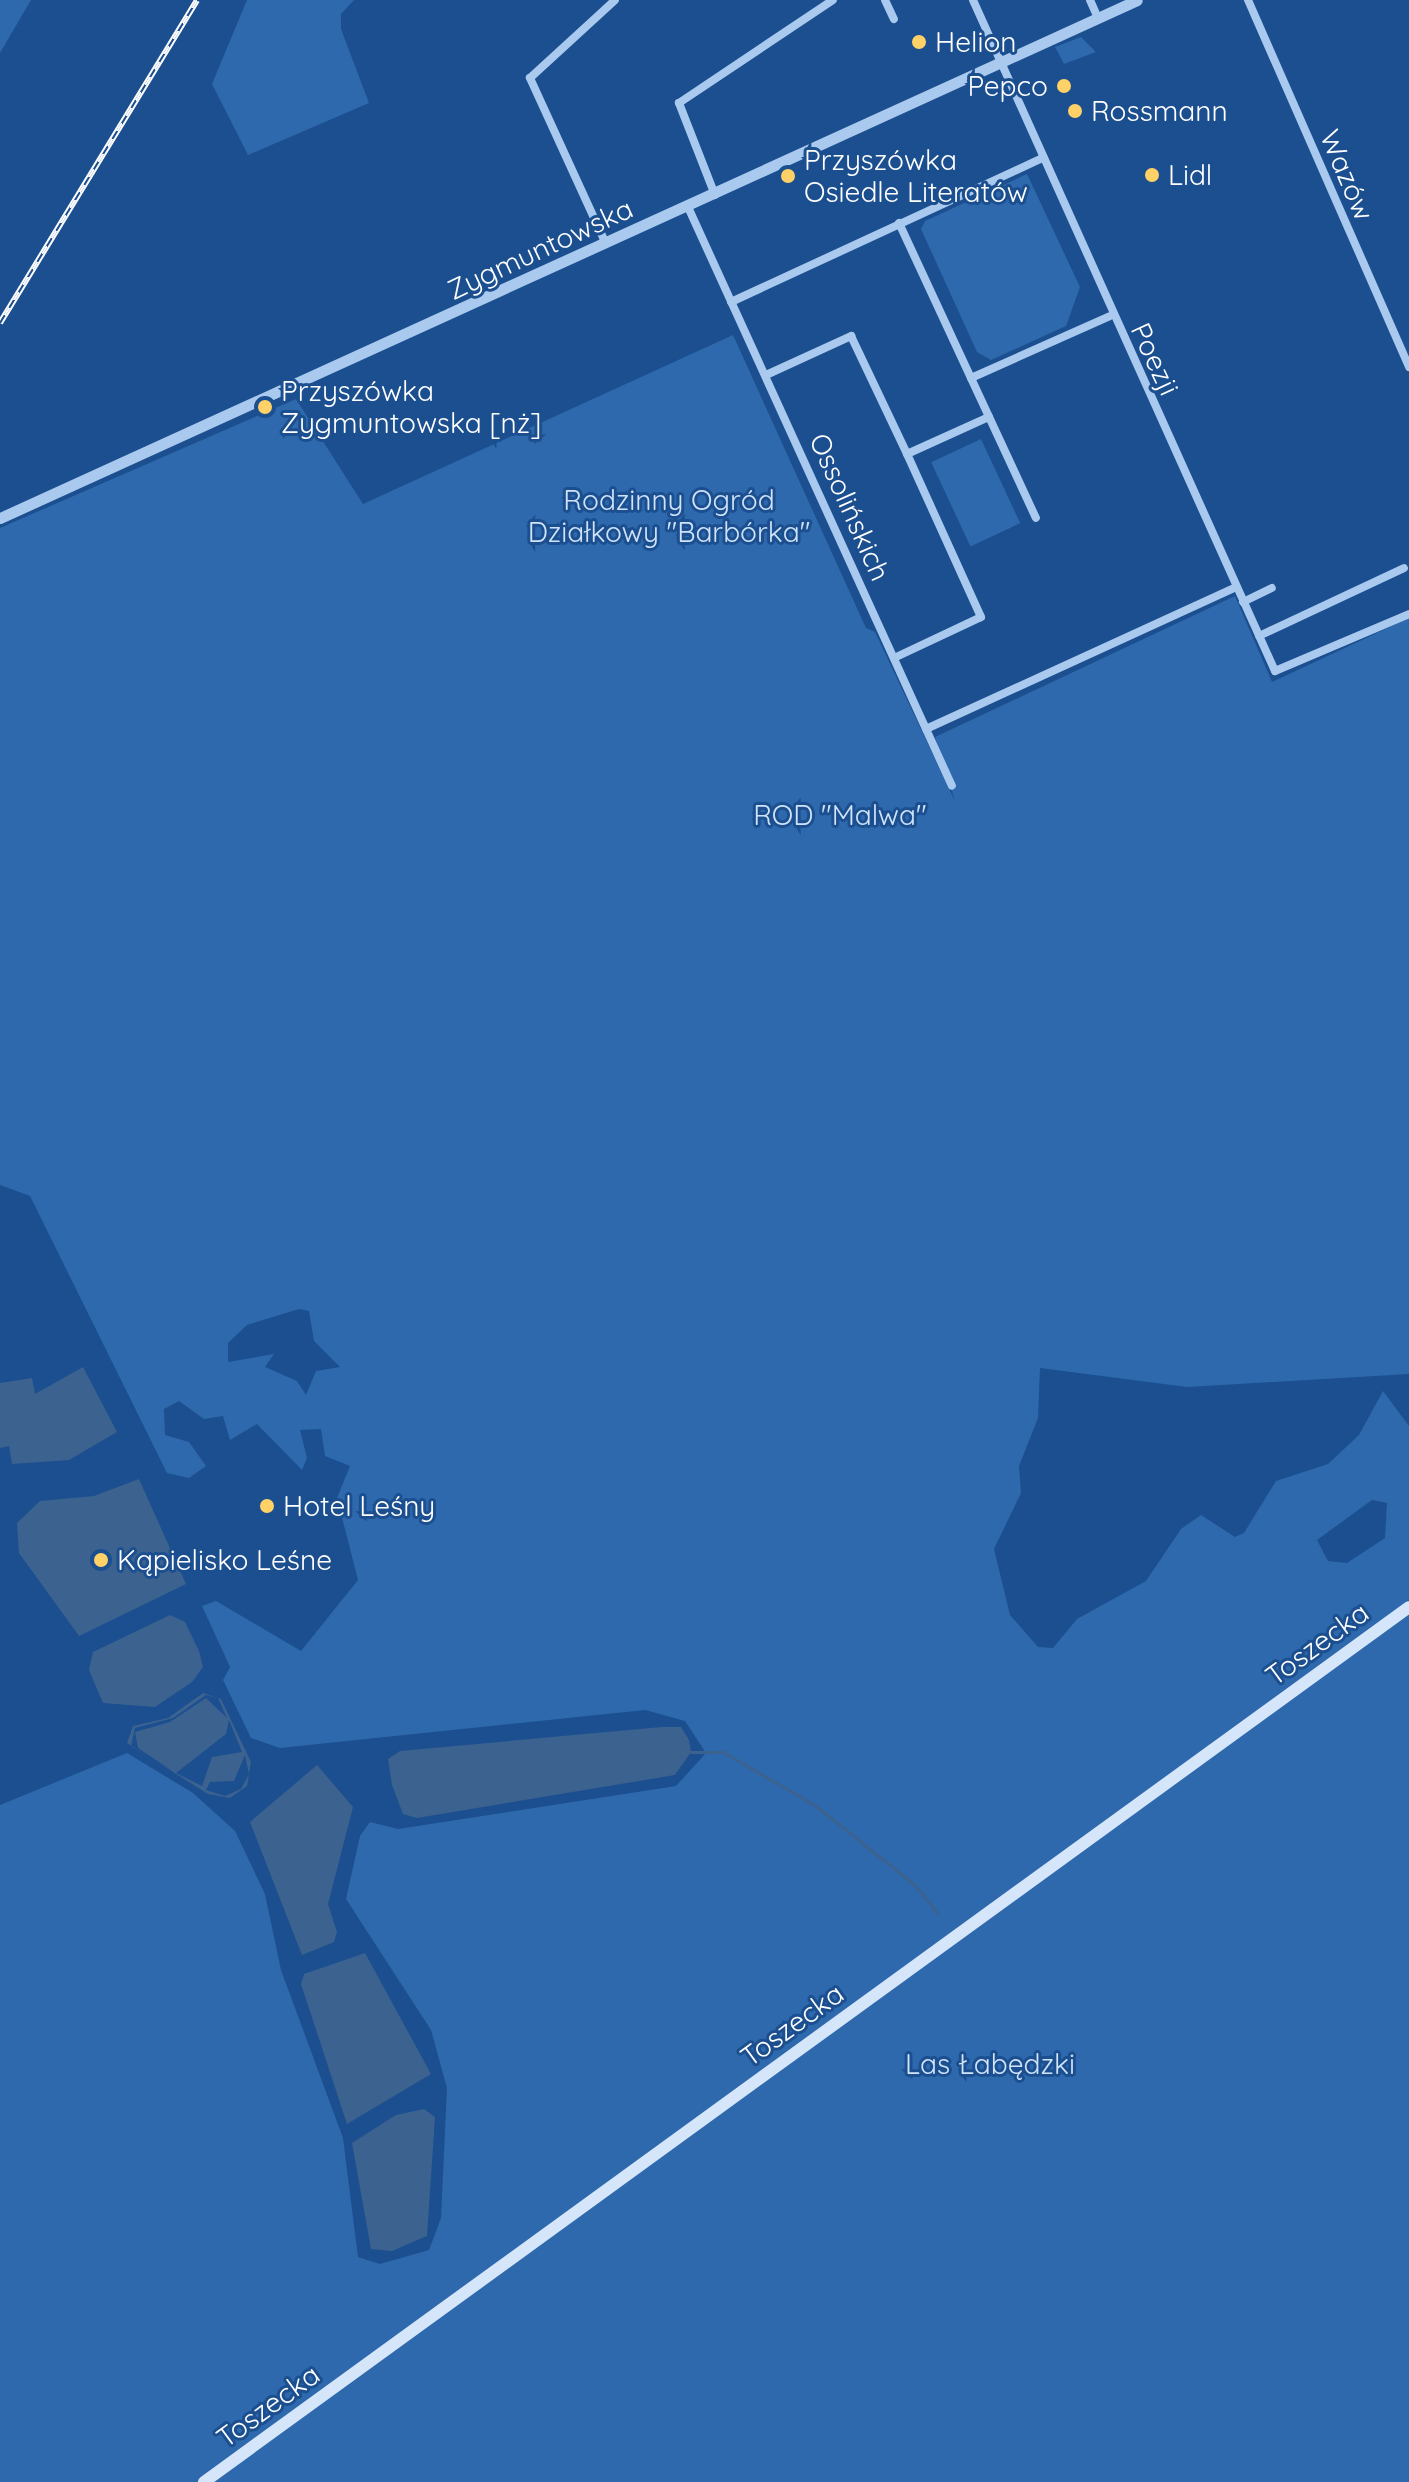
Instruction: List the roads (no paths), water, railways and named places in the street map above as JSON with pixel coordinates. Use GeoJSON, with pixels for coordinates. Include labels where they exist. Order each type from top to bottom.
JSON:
{"type":"FeatureCollection","features":[{"type":"Feature","properties":{"kind":"main road","name":"Toszecka"},"geometry":{"type":"LineString","coordinates":[[204,2482],[1409,1607]]}},
{"type":"Feature","properties":{"kind":"street"},"geometry":{"type":"LineString","coordinates":[[606,245],[530,78],[615,0]]}},
{"type":"Feature","properties":{"kind":"street"},"geometry":{"type":"LineString","coordinates":[[715,195],[679,103],[833,0]]}},
{"type":"Feature","properties":{"kind":"street"},"geometry":{"type":"LineString","coordinates":[[885,0],[894,19]]}},
{"type":"Feature","properties":{"kind":"street","name":"Poezji"},"geometry":{"type":"LineString","coordinates":[[973,0],[998,65],[1110,316],[1275,671],[1409,614]]}},
{"type":"Feature","properties":{"kind":"street"},"geometry":{"type":"LineString","coordinates":[[1090,0],[1098,18]]}},
{"type":"Feature","properties":{"kind":"street","name":"Zygmuntowska"},"geometry":{"type":"LineString","coordinates":[[0,518],[606,245],[1137,0]]}},
{"type":"Feature","properties":{"kind":"street","name":"Wazów"},"geometry":{"type":"LineString","coordinates":[[1248,0],[1409,367]]}},
{"type":"Feature","properties":{"kind":"street"},"geometry":{"type":"LineString","coordinates":[[731,302],[1041,159]]}},
{"type":"Feature","properties":{"kind":"street","name":"Ossolińskich"},"geometry":{"type":"LineString","coordinates":[[688,207],[952,786]]}},
{"type":"Feature","properties":{"kind":"street"},"geometry":{"type":"LineString","coordinates":[[899,223],[1036,518]]}},
{"type":"Feature","properties":{"kind":"street"},"geometry":{"type":"LineString","coordinates":[[971,378],[1110,316]]}},
{"type":"Feature","properties":{"kind":"street"},"geometry":{"type":"LineString","coordinates":[[766,375],[851,336],[981,617],[894,658]]}},
{"type":"Feature","properties":{"kind":"street"},"geometry":{"type":"LineString","coordinates":[[907,454],[989,417]]}},
{"type":"Feature","properties":{"kind":"street"},"geometry":{"type":"LineString","coordinates":[[1259,636],[1404,568]]}},
{"type":"Feature","properties":{"kind":"street"},"geometry":{"type":"LineString","coordinates":[[926,729],[1236,587]]}},
{"type":"Feature","properties":{"kind":"street"},"geometry":{"type":"LineString","coordinates":[[1243,602],[1272,588]]}},
{"type":"Feature","properties":{"kind":"waterway"},"geometry":{"type":"LineString","coordinates":[[691,1752],[723,1752],[816,1806],[915,1885],[938,1913]]}},
{"type":"Feature","properties":{"kind":"railway"},"geometry":{"type":"LineString","coordinates":[[0,323],[197,0]]}},
{"type":"Feature","properties":{"kind":"place","name":"Helion"},"geometry":{"type":"Point","coordinates":[919,42]}},
{"type":"Feature","properties":{"kind":"place","name":"Pepco"},"geometry":{"type":"Point","coordinates":[1064,86]}},
{"type":"Feature","properties":{"kind":"place","name":"Rossmann"},"geometry":{"type":"Point","coordinates":[1075,111]}},
{"type":"Feature","properties":{"kind":"place","name":"Lidl"},"geometry":{"type":"Point","coordinates":[1152,175]}},
{"type":"Feature","properties":{"kind":"place","name":"Przyszówka Osiedle Literatów"},"geometry":{"type":"Point","coordinates":[788,176]}},
{"type":"Feature","properties":{"kind":"place","name":"Przyszówka Zygmuntowska [nż]"},"geometry":{"type":"Point","coordinates":[265,407]}},
{"type":"Feature","properties":{"kind":"place","name":"Hotel Leśny"},"geometry":{"type":"Point","coordinates":[267,1506]}},
{"type":"Feature","properties":{"kind":"place","name":"Kąpielisko Leśne"},"geometry":{"type":"Point","coordinates":[101,1560]}},
{"type":"Feature","properties":{"kind":"park label","name":"Rodzinny Ogród Działkowy \"Barbórka\""},"geometry":{"type":"Point","coordinates":[669,516]}},
{"type":"Feature","properties":{"kind":"park label","name":"ROD \"Malwa\""},"geometry":{"type":"Point","coordinates":[840,815]}},
{"type":"Feature","properties":{"kind":"park label","name":"Las Łabędzki"},"geometry":{"type":"Point","coordinates":[990,2064]}}]}
